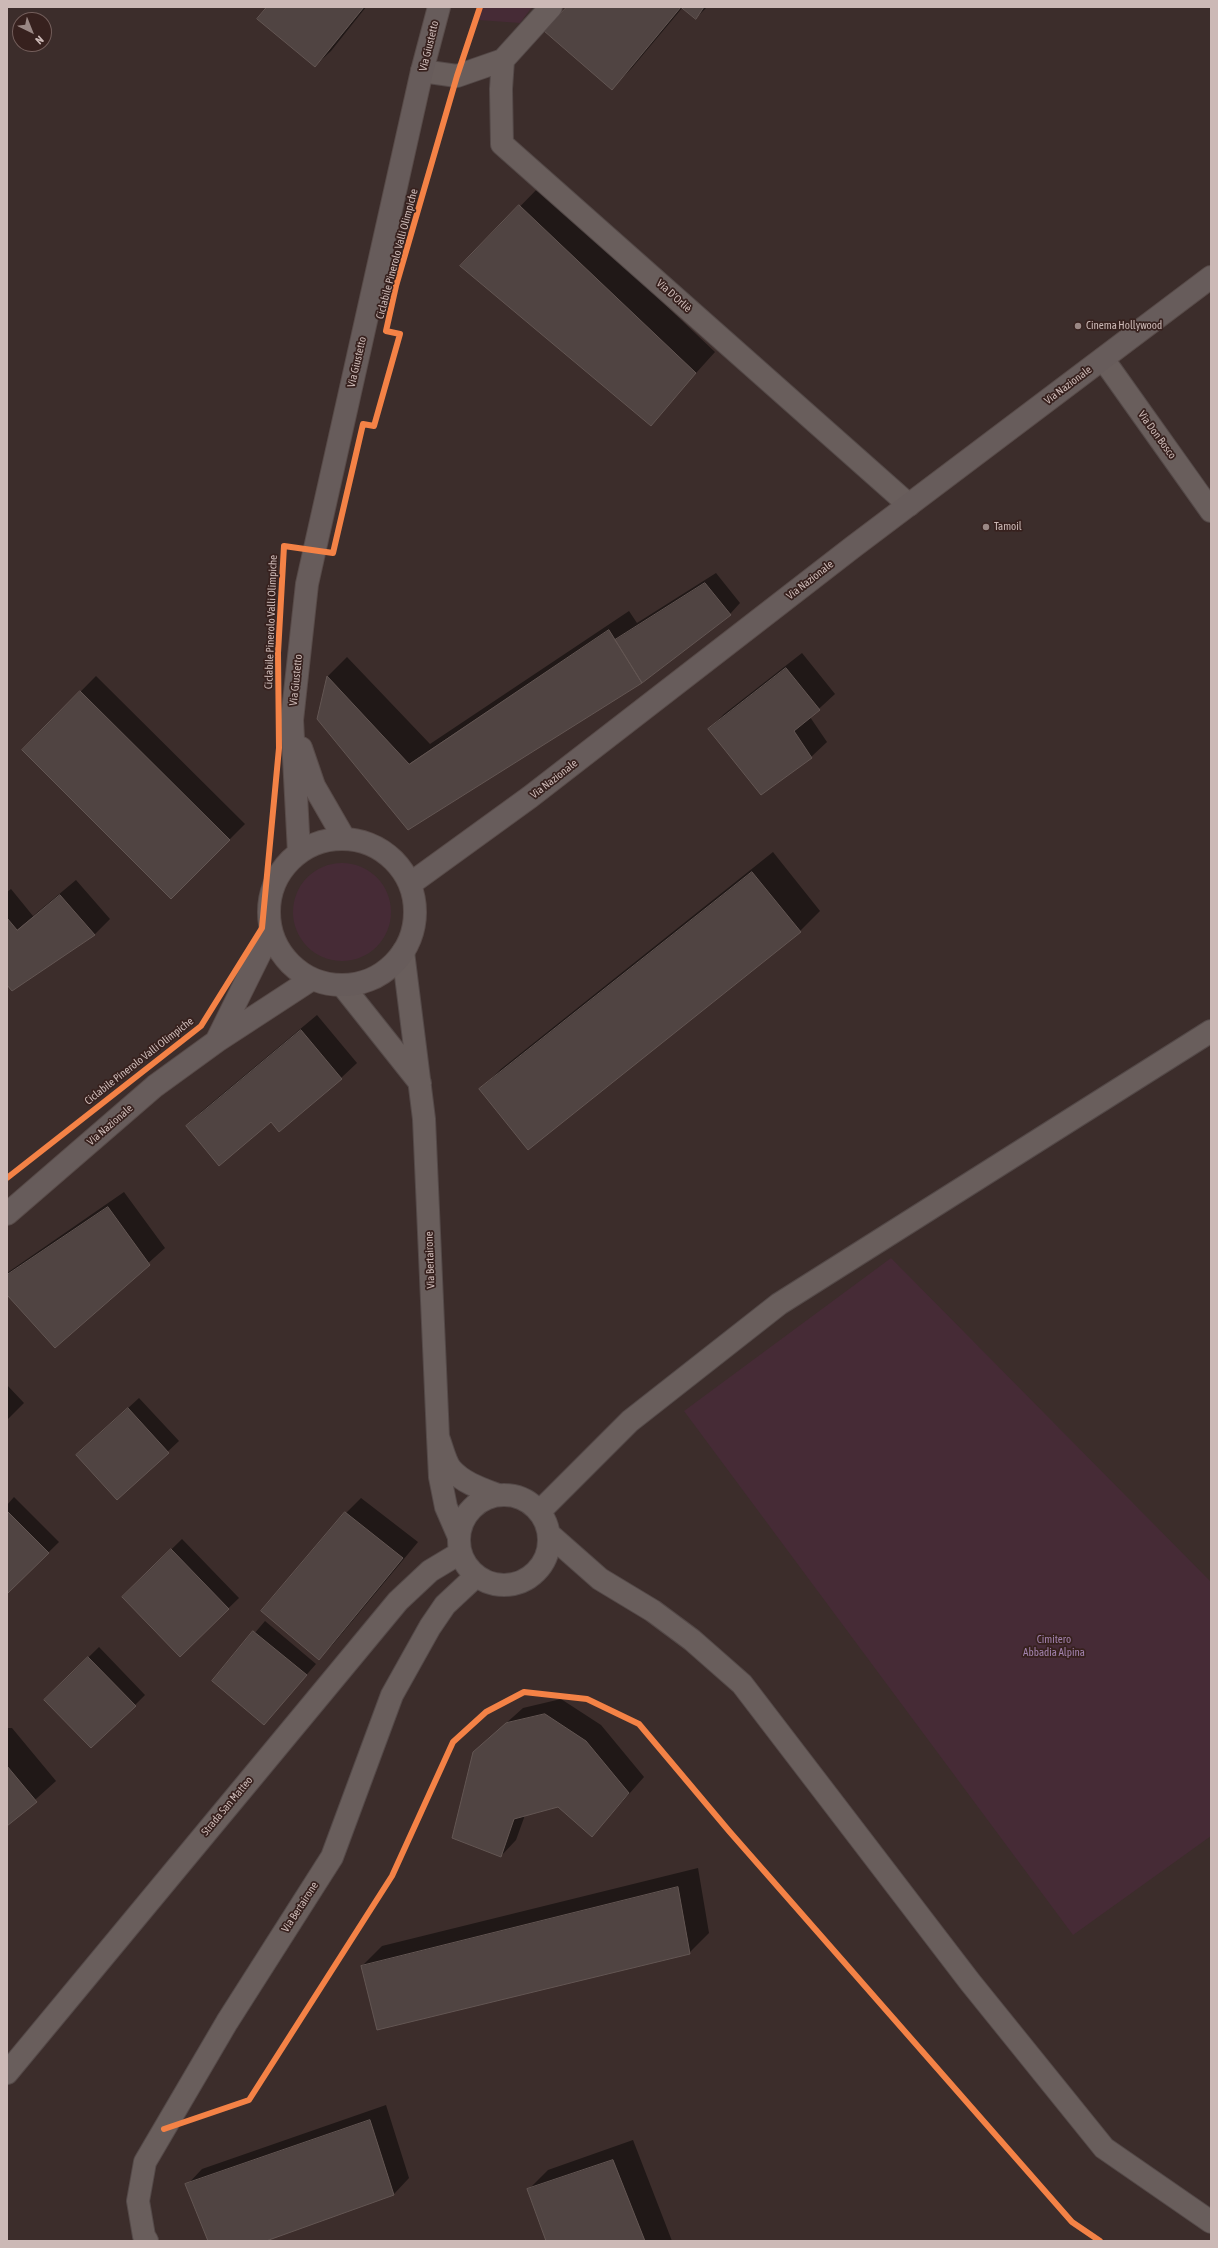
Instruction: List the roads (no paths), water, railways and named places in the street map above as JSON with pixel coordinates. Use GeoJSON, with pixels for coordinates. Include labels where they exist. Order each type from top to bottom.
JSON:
{"type":"FeatureCollection","features":[{"type":"Feature","properties":{"kind":"main road","name":"Via Giustetto"},"geometry":{"type":"LineString","coordinates":[[299,852],[292,720],[307,584],[422,71],[439,7]]}},
{"type":"Feature","properties":{"kind":"main road","name":"Via Nazionale"},"geometry":{"type":"LineString","coordinates":[[410,884],[530,797],[909,505],[1211,277]]}},
{"type":"Feature","properties":{"kind":"main road","name":"Via Giustetto"},"geometry":{"type":"LineString","coordinates":[[292,720],[314,786],[344,838]]}},
{"type":"Feature","properties":{"kind":"main road"},"geometry":{"type":"LineString","coordinates":[[344,838],[360,840],[377,847],[391,856],[402,869],[410,884],[415,907],[413,931],[403,952],[387,970],[366,982],[342,985],[326,984],[312,979],[293,967],[280,951],[271,931],[268,909],[272,887],[283,868],[299,852],[320,841],[344,838]]}},
{"type":"Feature","properties":{"kind":"main road","name":"Via Nazionale"},"geometry":{"type":"LineString","coordinates":[[217,1041],[271,931]]}},
{"type":"Feature","properties":{"kind":"main road","name":"Via Nazionale"},"geometry":{"type":"LineString","coordinates":[[7,1214],[155,1086],[217,1041],[312,979]]}},
{"type":"Feature","properties":{"kind":"street"},"geometry":{"type":"LineString","coordinates":[[422,71],[457,76],[503,60],[551,7]]}},
{"type":"Feature","properties":{"kind":"street","name":"Via D'Orliè"},"geometry":{"type":"LineString","coordinates":[[503,60],[501,89],[502,144],[909,505]]}},
{"type":"Feature","properties":{"kind":"street","name":"Via Don Bosco"},"geometry":{"type":"LineString","coordinates":[[1102,359],[1211,511]]}},
{"type":"Feature","properties":{"kind":"street","name":"Via Bertairone"},"geometry":{"type":"LineString","coordinates":[[403,952],[424,1119],[440,1477],[446,1507],[459,1545]]}},
{"type":"Feature","properties":{"kind":"street"},"geometry":{"type":"LineString","coordinates":[[342,985],[420,1083]]}},
{"type":"Feature","properties":{"kind":"street"},"geometry":{"type":"LineString","coordinates":[[540,1511],[630,1421],[779,1304],[1211,1031]]}},
{"type":"Feature","properties":{"kind":"street"},"geometry":{"type":"LineString","coordinates":[[438,1437],[451,1469],[463,1480],[498,1495],[513,1496],[528,1501],[540,1511],[547,1524],[549,1534],[548,1555],[540,1568],[529,1578],[515,1585],[500,1586],[487,1583],[476,1576],[466,1567],[459,1545],[462,1522],[470,1509],[483,1500],[498,1495]]}},
{"type":"Feature","properties":{"kind":"street"},"geometry":{"type":"LineString","coordinates":[[549,1534],[600,1579],[658,1615],[692,1640],[742,1684],[970,1982],[1104,2148],[1211,2222]]}},
{"type":"Feature","properties":{"kind":"street","name":"Strada San Matteo"},"geometry":{"type":"LineString","coordinates":[[7,2073],[398,1601],[459,1545]]}},
{"type":"Feature","properties":{"kind":"street","name":"Via Bertairone"},"geometry":{"type":"LineString","coordinates":[[148,2241],[144,2236],[138,2201],[145,2162],[227,2022],[332,1857],[392,1695],[430,1627],[445,1605],[476,1576]]}},
{"type":"Feature","properties":{"kind":"place","name":"Cinema Hollywood"},"geometry":{"type":"Point","coordinates":[1078,326]}},
{"type":"Feature","properties":{"kind":"place","name":"Tamoil"},"geometry":{"type":"Point","coordinates":[986,527]}},
{"type":"Feature","properties":{"kind":"park label","name":"Cimitero Abbadia Alpina"},"geometry":{"type":"Point","coordinates":[1054,1646]}}]}
